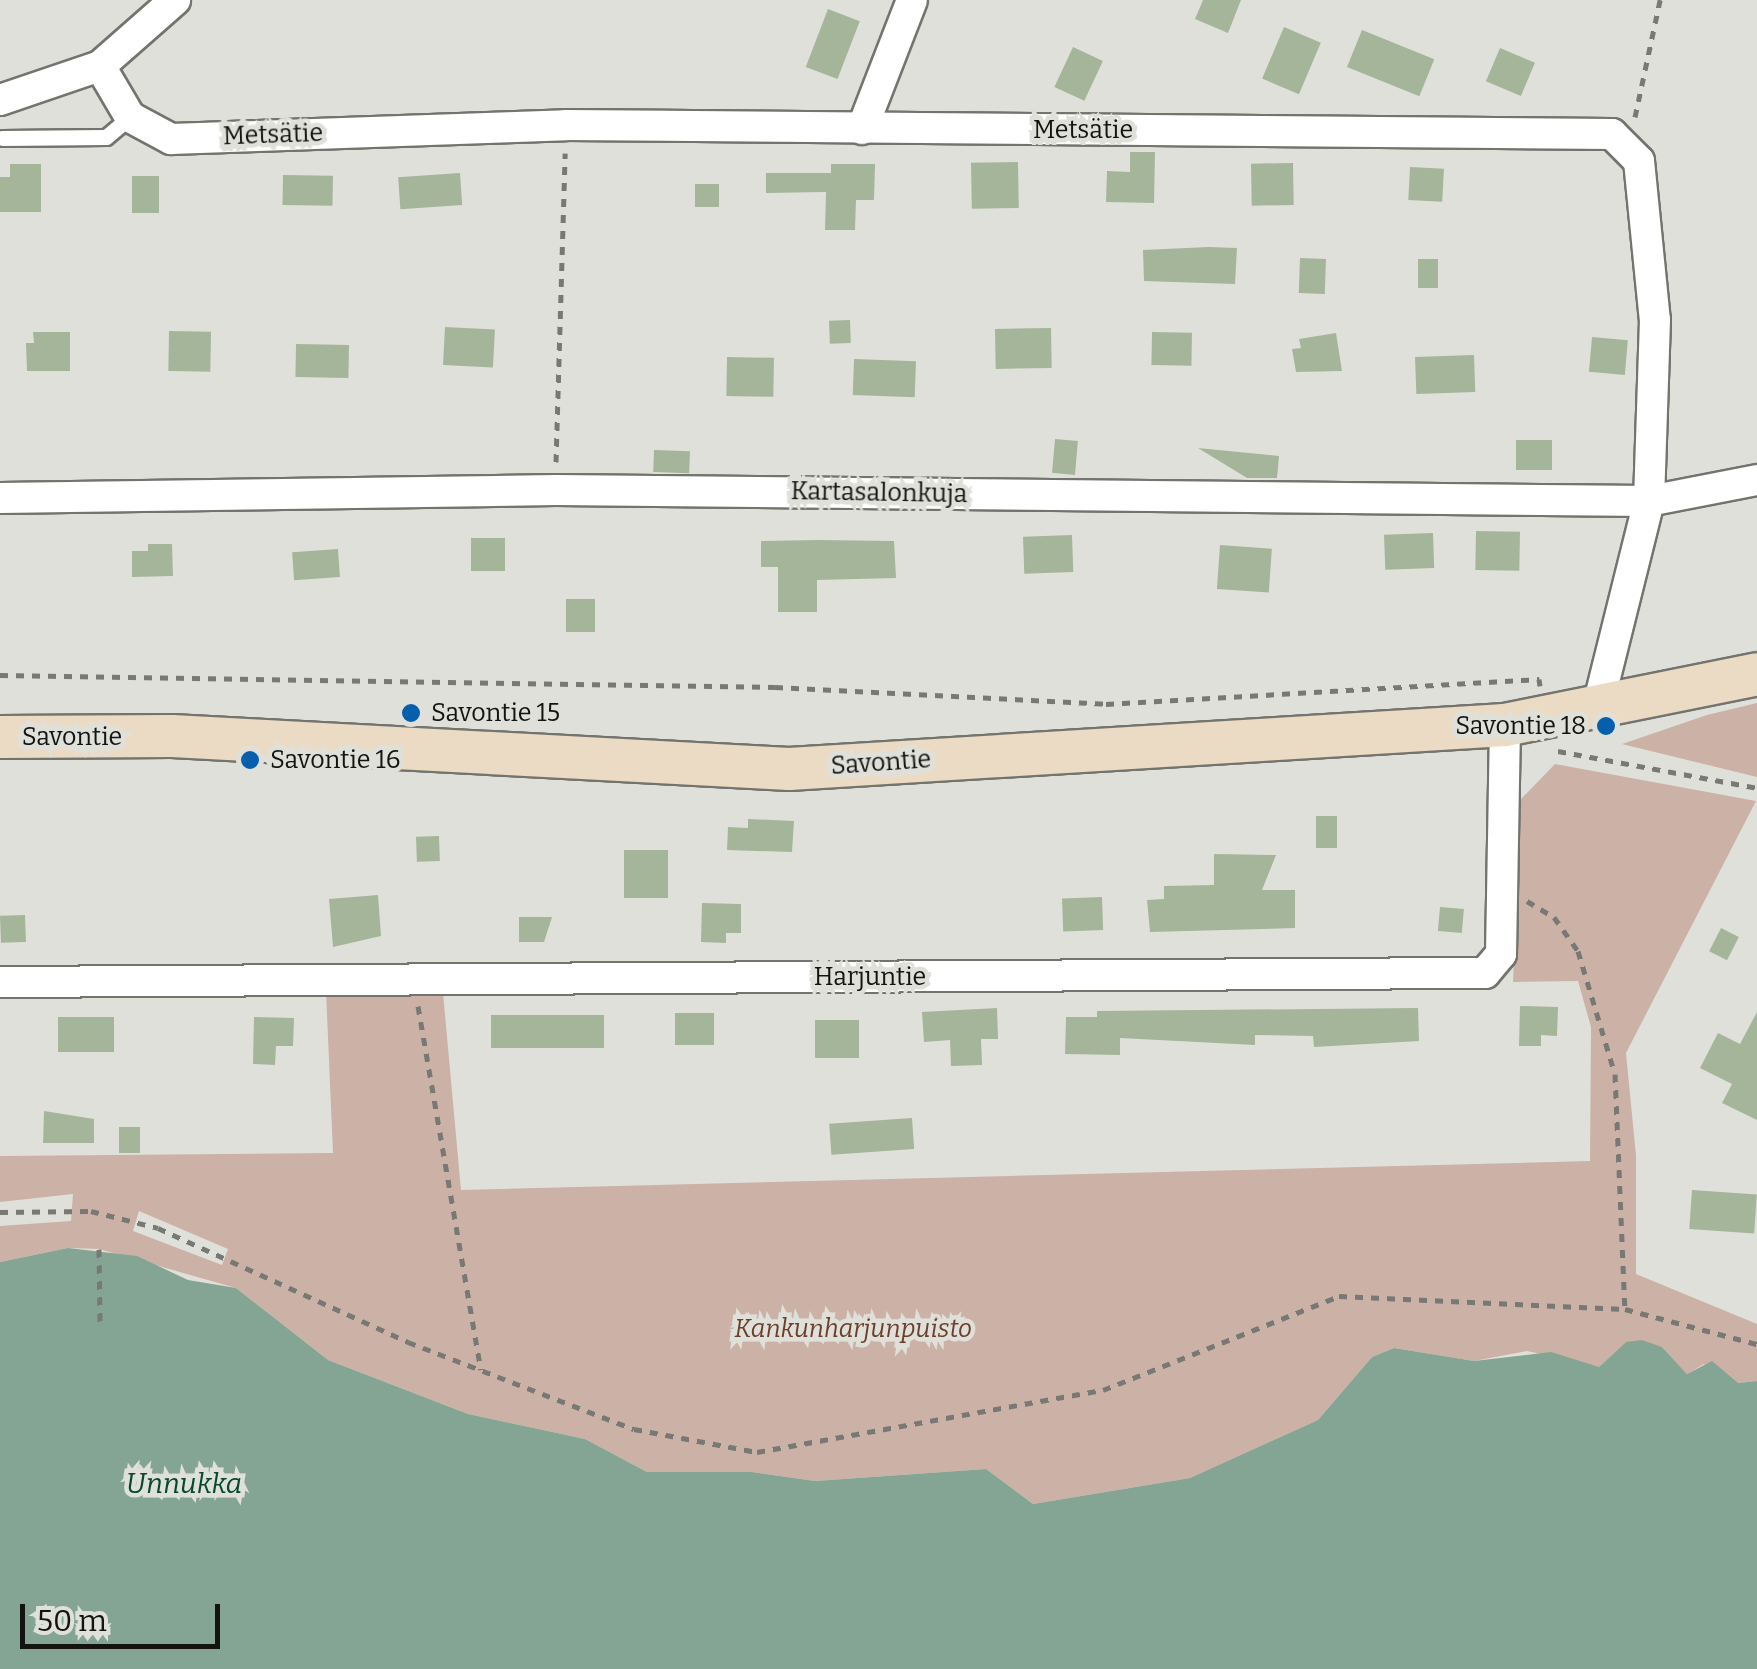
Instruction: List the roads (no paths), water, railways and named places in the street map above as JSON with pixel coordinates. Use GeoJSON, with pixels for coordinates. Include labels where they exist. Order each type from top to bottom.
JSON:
{"type":"FeatureCollection","features":[{"type":"Feature","properties":{"kind":"street"},"geometry":{"type":"LineString","coordinates":[[0,100],[100,66],[174,0]]}},
{"type":"Feature","properties":{"kind":"street"},"geometry":{"type":"LineString","coordinates":[[862,129],[912,0]]}},
{"type":"Feature","properties":{"kind":"street"},"geometry":{"type":"LineString","coordinates":[[100,66],[130,116]]}},
{"type":"Feature","properties":{"kind":"street","name":"Metsätie"},"geometry":{"type":"LineString","coordinates":[[130,116],[171,139],[566,125],[1612,134],[1628,144],[1647,198],[1655,320],[1648,500]]}},
{"type":"Feature","properties":{"kind":"street","name":"Kartasalonkuja"},"geometry":{"type":"LineString","coordinates":[[0,498],[556,490],[1648,500],[1757,480]]}},
{"type":"Feature","properties":{"kind":"street"},"geometry":{"type":"LineString","coordinates":[[1597,708],[1648,500]]}},
{"type":"Feature","properties":{"kind":"street","name":"Savontie"},"geometry":{"type":"LineString","coordinates":[[0,737],[172,736],[789,769],[1523,722],[1757,674]]}},
{"type":"Feature","properties":{"kind":"street","name":"Harjuntie"},"geometry":{"type":"LineString","coordinates":[[0,982],[1467,975],[1496,965],[1523,722]]}},
{"type":"Feature","properties":{"kind":"lane"},"geometry":{"type":"LineString","coordinates":[[2,138],[106,136],[130,116]]}},
{"type":"Feature","properties":{"kind":"water","name":"Unnukka"},"geometry":{"type":"Polygon","coordinates":[[[68,1248],[137,1256],[188,1280],[236,1288],[328,1360],[468,1414],[585,1439],[647,1472],[752,1472],[815,1481],[986,1469],[1033,1504],[1190,1478],[1318,1420],[1372,1357],[1394,1348],[1474,1361],[1551,1352],[1599,1367],[1626,1342],[1642,1340],[1662,1347],[1687,1374],[1712,1361],[1738,1383],[1757,1381],[1757,1669],[0,1669],[0,1262],[68,1248]]]}},
{"type":"Feature","properties":{"kind":"place","name":"Savontie 15"},"geometry":{"type":"Point","coordinates":[411,713]}},
{"type":"Feature","properties":{"kind":"place","name":"Savontie 18"},"geometry":{"type":"Point","coordinates":[1606,726]}},
{"type":"Feature","properties":{"kind":"place","name":"Savontie 16"},"geometry":{"type":"Point","coordinates":[250,760]}},
{"type":"Feature","properties":{"kind":"park label","name":"Kankunharjunpuisto"},"geometry":{"type":"Point","coordinates":[853,1329]}}]}
